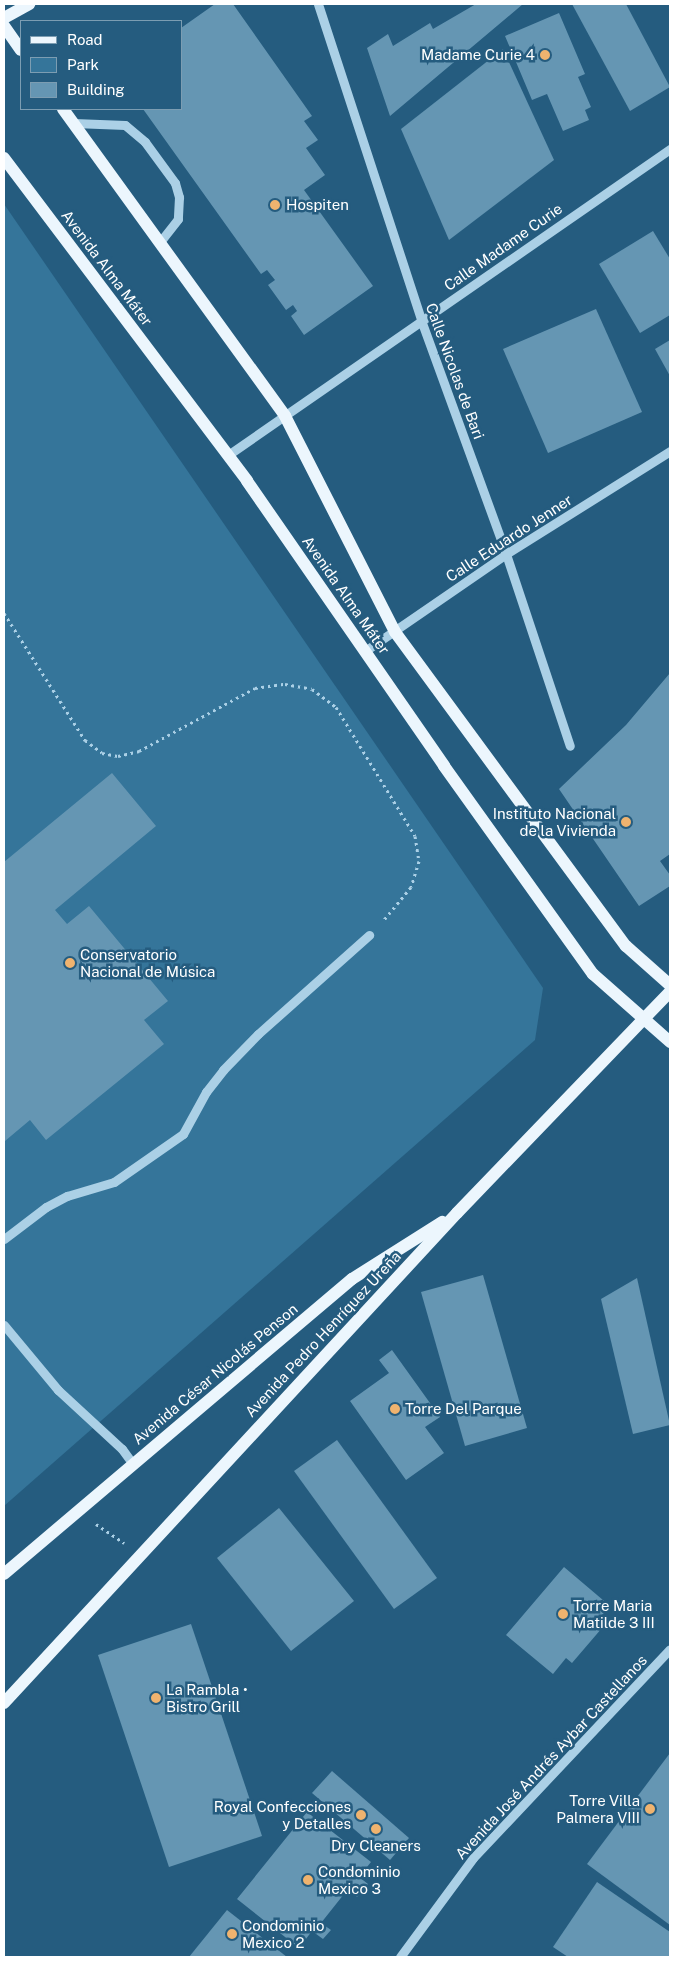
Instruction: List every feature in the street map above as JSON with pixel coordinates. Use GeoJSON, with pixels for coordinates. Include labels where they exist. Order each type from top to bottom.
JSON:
{"type":"FeatureCollection","features":[{"type":"Feature","properties":{"kind":"main road"},"geometry":{"type":"LineString","coordinates":[[4,18],[29,4]]}},
{"type":"Feature","properties":{"kind":"main road"},"geometry":{"type":"LineString","coordinates":[[4,26],[20,49]]}},
{"type":"Feature","properties":{"kind":"main road","name":"Avenida Alma Máter"},"geometry":{"type":"LineString","coordinates":[[64,110],[285,416],[395,632],[626,946],[670,985]]}},
{"type":"Feature","properties":{"kind":"main road","name":"Avenida Alma Máter"},"geometry":{"type":"LineString","coordinates":[[4,158],[228,454],[593,974],[670,1042]]}},
{"type":"Feature","properties":{"kind":"main road","name":"Avenida Pedro Henríquez Ureña"},"geometry":{"type":"LineString","coordinates":[[4,1703],[457,1213],[645,1021],[670,992]]}},
{"type":"Feature","properties":{"kind":"main road","name":"Avenida César Nicolás Penson"},"geometry":{"type":"LineString","coordinates":[[4,1574],[352,1279],[457,1213]]}},
{"type":"Feature","properties":{"kind":"street","name":"Calle Nicolas de Bari"},"geometry":{"type":"LineString","coordinates":[[318,4],[421,320],[506,554],[570,746]]}},
{"type":"Feature","properties":{"kind":"street"},"geometry":{"type":"LineString","coordinates":[[74,123],[125,125],[145,142],[174,183],[179,197],[178,219],[160,242]]}},
{"type":"Feature","properties":{"kind":"street","name":"Calle Madame Curie"},"geometry":{"type":"LineString","coordinates":[[228,454],[670,149]]}},
{"type":"Feature","properties":{"kind":"street","name":"Calle Eduardo Jenner"},"geometry":{"type":"LineString","coordinates":[[365,651],[506,554],[670,451]]}},
{"type":"Feature","properties":{"kind":"street"},"geometry":{"type":"LineString","coordinates":[[4,1239],[46,1207],[67,1196],[114,1182],[183,1134],[206,1092],[222,1070],[258,1034],[369,935]]}},
{"type":"Feature","properties":{"kind":"street"},"geometry":{"type":"LineString","coordinates":[[4,1324],[58,1390],[122,1449],[133,1464]]}},
{"type":"Feature","properties":{"kind":"street","name":"Avenida José Andrés Aybar Castellanos"},"geometry":{"type":"LineString","coordinates":[[400,1957],[473,1858],[670,1649]]}},
{"type":"Feature","properties":{"kind":"path"},"geometry":{"type":"LineString","coordinates":[[4,613],[85,740],[102,754],[118,756],[139,751],[255,688],[285,684],[312,689],[336,707],[415,836],[419,861],[411,887],[389,916],[369,935]]}},
{"type":"Feature","properties":{"kind":"path"},"geometry":{"type":"LineString","coordinates":[[78,1511],[140,1555]]}},
{"type":"Feature","properties":{"kind":"green space"},"geometry":{"type":"Polygon","coordinates":[[[4,204],[543,988],[535,1040],[4,1506],[4,204]]]}},
{"type":"Feature","properties":{"kind":"building","name":"Hospiten"},"geometry":{"type":"Polygon","coordinates":[[[215,4],[233,4],[312,116],[304,121],[318,140],[306,148],[325,175],[304,190],[373,286],[304,335],[291,316],[297,311],[293,305],[286,310],[268,285],[275,280],[267,270],[261,274],[144,110],[182,110],[182,27],[215,4]]]}},
{"type":"Feature","properties":{"kind":"building"},"geometry":{"type":"Polygon","coordinates":[[[476,4],[523,4],[390,116],[367,48],[388,34],[393,46],[430,23],[433,29],[476,4]]]}},
{"type":"Feature","properties":{"kind":"building"},"geometry":{"type":"Polygon","coordinates":[[[572,4],[626,4],[670,87],[630,111],[572,4]]]}},
{"type":"Feature","properties":{"kind":"building","name":"Madame Curie 4"},"geometry":{"type":"Polygon","coordinates":[[[559,13],[585,74],[578,77],[591,107],[585,110],[589,120],[563,131],[547,94],[532,100],[505,36],[559,13]]]}},
{"type":"Feature","properties":{"kind":"building"},"geometry":{"type":"Polygon","coordinates":[[[503,49],[554,160],[449,240],[401,129],[503,49]]]}},
{"type":"Feature","properties":{"kind":"building"},"geometry":{"type":"Polygon","coordinates":[[[653,231],[670,259],[670,315],[640,333],[599,264],[653,231]]]}},
{"type":"Feature","properties":{"kind":"building"},"geometry":{"type":"Polygon","coordinates":[[[596,309],[642,412],[548,453],[503,349],[596,309]]]}},
{"type":"Feature","properties":{"kind":"building"},"geometry":{"type":"Polygon","coordinates":[[[670,340],[670,376],[655,349],[670,340]]]}},
{"type":"Feature","properties":{"kind":"building","name":"Instituto Nacional de la Vivienda"},"geometry":{"type":"Polygon","coordinates":[[[670,673],[670,854],[660,861],[670,875],[670,886],[639,906],[559,789],[626,725],[670,673]]]}},
{"type":"Feature","properties":{"kind":"building","name":"Conservatorio Nacional de Música"},"geometry":{"type":"Polygon","coordinates":[[[112,773],[156,826],[55,910],[67,924],[89,906],[168,1001],[144,1020],[164,1044],[46,1140],[30,1120],[5,1141],[4,862],[112,773]]]}},
{"type":"Feature","properties":{"kind":"building"},"geometry":{"type":"Polygon","coordinates":[[[483,1275],[527,1428],[465,1446],[421,1292],[483,1275]]]}},
{"type":"Feature","properties":{"kind":"building"},"geometry":{"type":"Polygon","coordinates":[[[637,1278],[670,1425],[633,1434],[601,1299],[637,1278]]]}},
{"type":"Feature","properties":{"kind":"building","name":"Torre Del Parque"},"geometry":{"type":"Polygon","coordinates":[[[392,1350],[440,1417],[425,1427],[444,1453],[406,1480],[350,1401],[389,1373],[379,1360],[392,1350]]]}},
{"type":"Feature","properties":{"kind":"building"},"geometry":{"type":"Polygon","coordinates":[[[337,1440],[437,1578],[394,1609],[294,1471],[337,1440]]]}},
{"type":"Feature","properties":{"kind":"building"},"geometry":{"type":"Polygon","coordinates":[[[279,1508],[354,1601],[291,1651],[217,1558],[279,1508]]]}},
{"type":"Feature","properties":{"kind":"building","name":"Torre Maria Matilde 3 III"},"geometry":{"type":"Polygon","coordinates":[[[564,1567],[610,1606],[595,1623],[602,1628],[572,1663],[566,1658],[553,1674],[506,1635],[564,1567]]]}},
{"type":"Feature","properties":{"kind":"building"},"geometry":{"type":"Polygon","coordinates":[[[191,1624],[262,1836],[169,1867],[98,1655],[191,1624]]]}},
{"type":"Feature","properties":{"kind":"building","name":"Torre Villa Palmera VIII"},"geometry":{"type":"Polygon","coordinates":[[[670,1753],[670,1925],[587,1864],[670,1753]]]}},
{"type":"Feature","properties":{"kind":"building","name":"Royal Confecciones y Detalles"},"geometry":{"type":"Polygon","coordinates":[[[332,1771],[409,1838],[390,1860],[312,1793],[332,1771]]]}},
{"type":"Feature","properties":{"kind":"building","name":"Condominio Mexico 3"},"geometry":{"type":"Polygon","coordinates":[[[307,1812],[371,1862],[359,1877],[368,1884],[357,1897],[348,1889],[321,1923],[331,1930],[323,1939],[312,1931],[299,1948],[237,1899],[307,1812]]]}},
{"type":"Feature","properties":{"kind":"building"},"geometry":{"type":"Polygon","coordinates":[[[597,1882],[670,1932],[670,1957],[568,1957],[553,1947],[597,1882]]]}},
{"type":"Feature","properties":{"kind":"building","name":"Condominio Mexico 2"},"geometry":{"type":"Polygon","coordinates":[[[227,1910],[287,1957],[189,1957],[227,1910]]]}},
{"type":"Feature","properties":{"kind":"place","name":"Madame Curie 4"},"geometry":{"type":"Point","coordinates":[545,55]}},
{"type":"Feature","properties":{"kind":"place","name":"Hospiten"},"geometry":{"type":"Point","coordinates":[275,205]}},
{"type":"Feature","properties":{"kind":"place","name":"Instituto Nacional de la Vivienda"},"geometry":{"type":"Point","coordinates":[626,822]}},
{"type":"Feature","properties":{"kind":"place","name":"Conservatorio Nacional de Música"},"geometry":{"type":"Point","coordinates":[70,963]}},
{"type":"Feature","properties":{"kind":"place","name":"Torre Del Parque"},"geometry":{"type":"Point","coordinates":[395,1409]}},
{"type":"Feature","properties":{"kind":"place","name":"Torre Maria Matilde 3 III"},"geometry":{"type":"Point","coordinates":[563,1614]}},
{"type":"Feature","properties":{"kind":"place","name":"La Rambla • Bistro Grill"},"geometry":{"type":"Point","coordinates":[156,1698]}},
{"type":"Feature","properties":{"kind":"place","name":"Torre Villa Palmera VIII"},"geometry":{"type":"Point","coordinates":[650,1809]}},
{"type":"Feature","properties":{"kind":"place","name":"Royal Confecciones y Detalles"},"geometry":{"type":"Point","coordinates":[361,1815]}},
{"type":"Feature","properties":{"kind":"place","name":"Dry Cleaners"},"geometry":{"type":"Point","coordinates":[376,1829]}},
{"type":"Feature","properties":{"kind":"place","name":"Condominio Mexico 3"},"geometry":{"type":"Point","coordinates":[308,1880]}},
{"type":"Feature","properties":{"kind":"place","name":"Condominio Mexico 2"},"geometry":{"type":"Point","coordinates":[232,1934]}}]}
